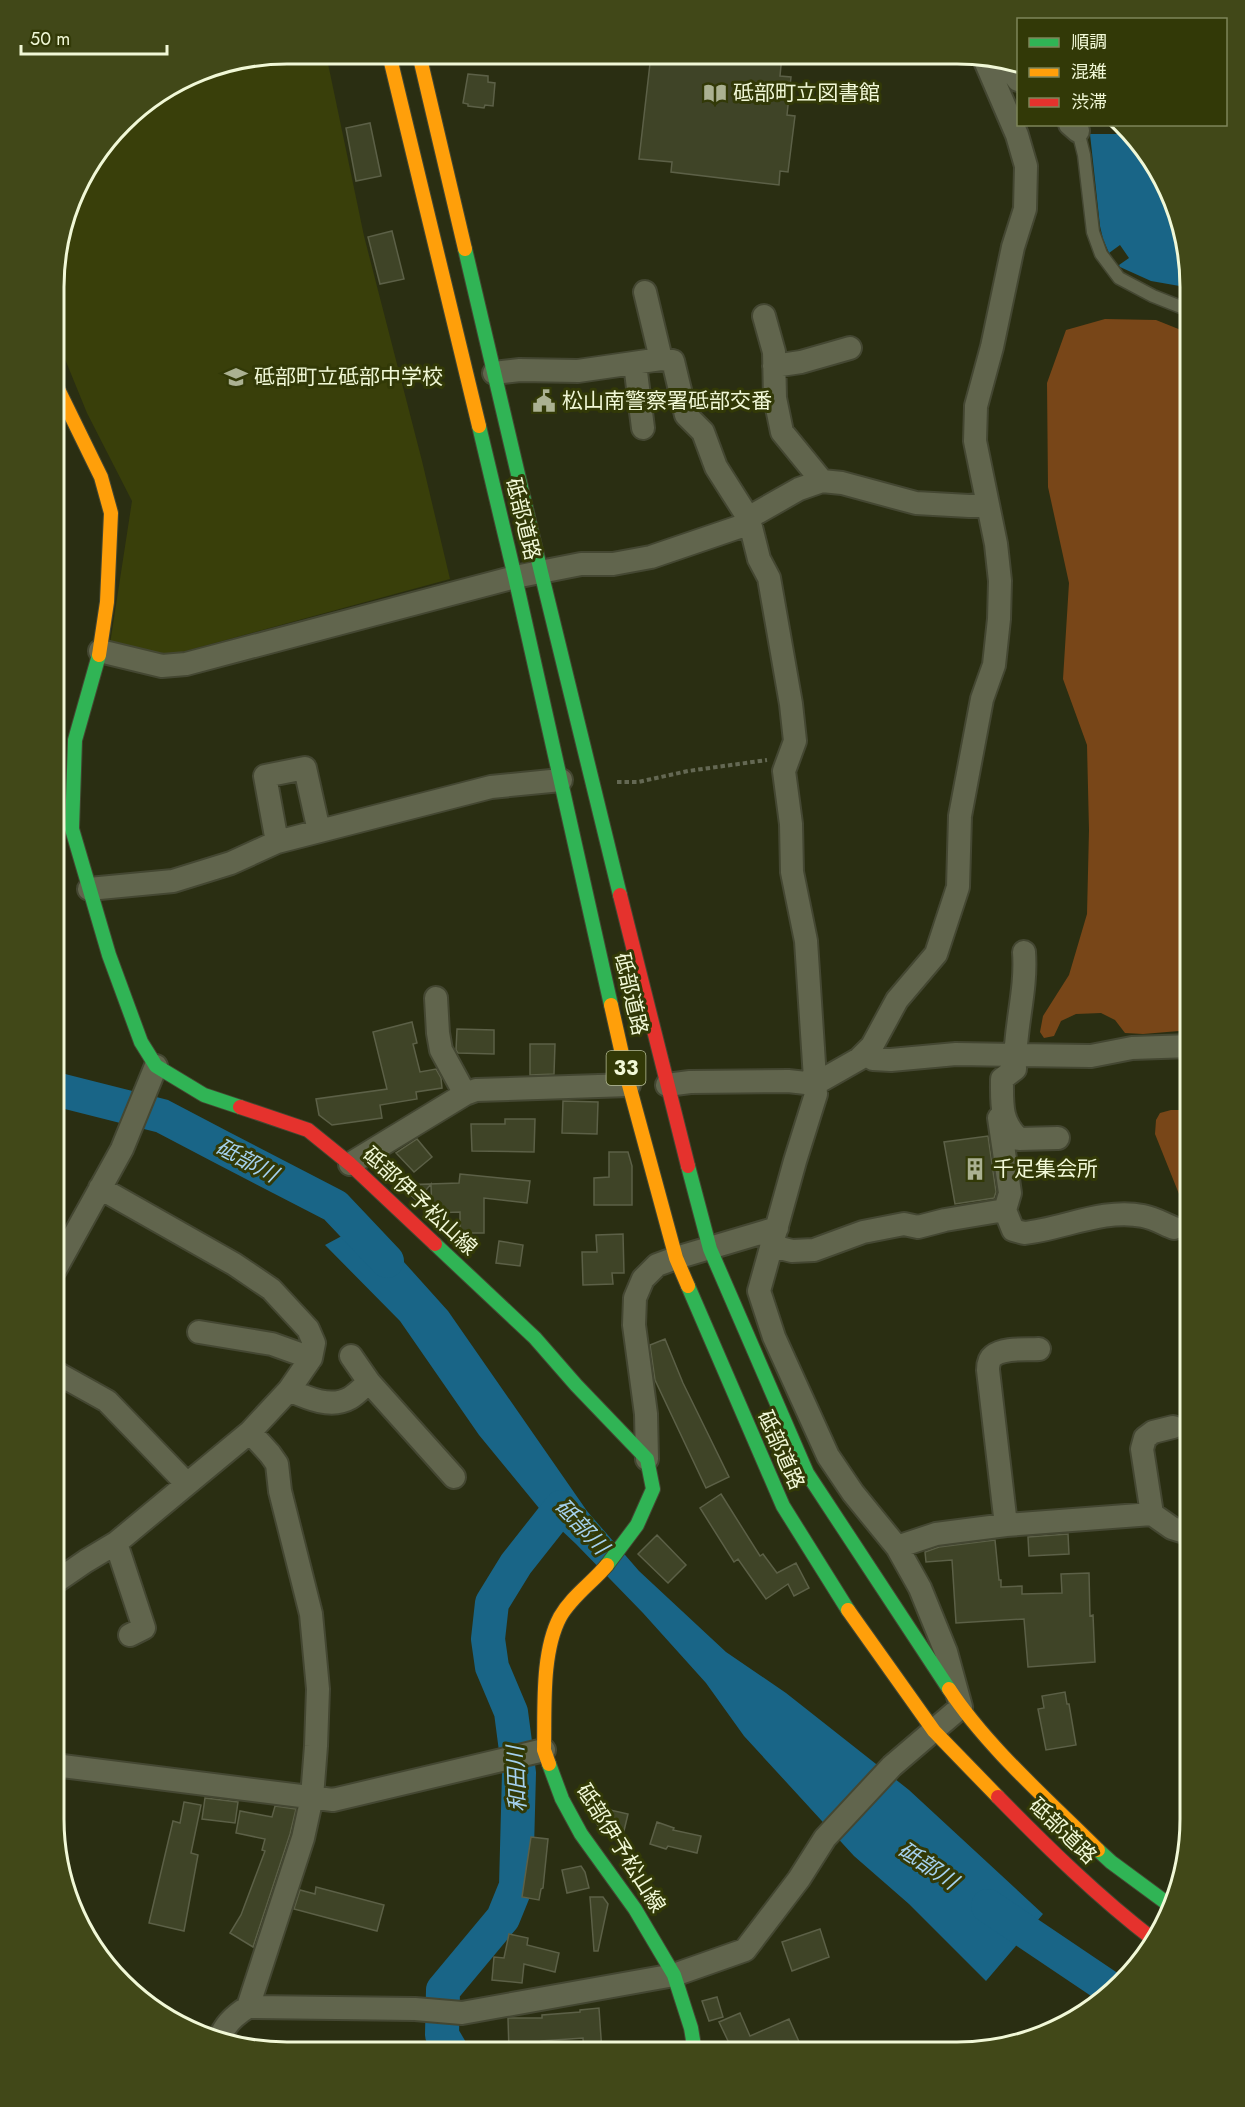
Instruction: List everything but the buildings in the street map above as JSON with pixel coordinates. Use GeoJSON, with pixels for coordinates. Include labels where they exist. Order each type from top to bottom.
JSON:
{"type":"FeatureCollection","features":[{"type":"Feature","properties":{"kind":"main road","name":"砥部道路"},"geometry":{"type":"LineString","coordinates":[[391,64],[515,577],[630,1085],[676,1258],[783,1506],[852,1617],[934,1731],[1044,1845],[1125,1918],[1148,1935]]}},
{"type":"Feature","properties":{"kind":"main road","name":"砥部道路"},"geometry":{"type":"LineString","coordinates":[[421,64],[541,572],[667,1085],[710,1249],[807,1473],[961,1707],[1023,1776],[1111,1862],[1165,1902]]}},
{"type":"Feature","properties":{"kind":"main road","name":"砥部伊予松山線"},"geometry":{"type":"LineString","coordinates":[[64,401],[101,477],[111,513],[107,602],[100,651],[75,740],[72,830],[110,956],[141,1042],[156,1066],[204,1095],[308,1130],[350,1164],[535,1338],[576,1385],[647,1459],[652,1489],[637,1525],[604,1568],[580,1591],[561,1617],[546,1660],[539,1751],[581,1834],[635,1909],[674,1975],[693,2042]]}},
{"type":"Feature","properties":{"kind":"street"},"geometry":{"type":"LineString","coordinates":[[667,1085],[690,1082],[788,1081],[815,1084],[866,1054],[897,1000],[936,954],[958,887],[960,816],[982,699],[994,665],[999,619],[998,562],[975,441],[976,406],[992,347],[1012,247],[1025,209],[1026,166],[1017,135],[987,66]]}},
{"type":"Feature","properties":{"kind":"street"},"geometry":{"type":"LineString","coordinates":[[645,292],[661,359]]}},
{"type":"Feature","properties":{"kind":"street"},"geometry":{"type":"LineString","coordinates":[[764,316],[774,352],[775,398],[782,432],[822,481]]}},
{"type":"Feature","properties":{"kind":"street"},"geometry":{"type":"LineString","coordinates":[[774,366],[801,362],[850,348]]}},
{"type":"Feature","properties":{"kind":"street"},"geometry":{"type":"LineString","coordinates":[[221,2033],[239,2012],[248,2007],[260,2005],[415,2009],[462,2013],[674,1975],[746,1950],[799,1879],[825,1839],[892,1766],[961,1707],[946,1652],[920,1588],[897,1547],[853,1493],[828,1456],[774,1337],[759,1291],[816,1094],[806,941],[792,872],[791,824],[784,771],[795,741],[775,606],[769,579],[759,559],[749,519],[716,467],[703,432],[686,415],[673,361],[661,359],[578,371],[494,372]]}},
{"type":"Feature","properties":{"kind":"street"},"geometry":{"type":"LineString","coordinates":[[635,364],[643,428]]}},
{"type":"Feature","properties":{"kind":"street"},"geometry":{"type":"LineString","coordinates":[[100,651],[162,666],[186,664],[515,577],[581,564],[613,564],[651,557],[742,526],[755,514],[799,489],[822,481],[842,483],[916,503],[969,506],[987,504]]}},
{"type":"Feature","properties":{"kind":"street"},"geometry":{"type":"LineString","coordinates":[[277,842],[265,776],[305,768],[319,831]]}},
{"type":"Feature","properties":{"kind":"street"},"geometry":{"type":"LineString","coordinates":[[89,889],[173,880],[231,863],[277,842],[319,831],[491,787],[561,780]]}},
{"type":"Feature","properties":{"kind":"street"},"geometry":{"type":"LineString","coordinates":[[1024,952],[1026,975],[1015,1069],[1002,1079],[1002,1105],[1009,1130],[1019,1139],[1058,1138]]}},
{"type":"Feature","properties":{"kind":"street"},"geometry":{"type":"LineString","coordinates":[[436,998],[441,1050],[465,1094]]}},
{"type":"Feature","properties":{"kind":"street"},"geometry":{"type":"LineString","coordinates":[[866,1054],[873,1059],[891,1060],[956,1054],[1091,1056],[1132,1048],[1180,1046]]}},
{"type":"Feature","properties":{"kind":"street"},"geometry":{"type":"LineString","coordinates":[[987,1055],[1006,1154],[1010,1193],[1005,1210],[1013,1230],[1024,1233],[1123,1214],[1145,1216],[1174,1228]]}},
{"type":"Feature","properties":{"kind":"street"},"geometry":{"type":"LineString","coordinates":[[64,1249],[122,1149],[156,1066]]}},
{"type":"Feature","properties":{"kind":"street"},"geometry":{"type":"LineString","coordinates":[[350,1164],[465,1094],[476,1090],[630,1085]]}},
{"type":"Feature","properties":{"kind":"street"},"geometry":{"type":"LineString","coordinates":[[64,1576],[86,1560],[116,1543],[250,1432],[289,1390],[310,1358],[314,1343],[308,1329],[271,1289],[234,1264],[100,1188]]}},
{"type":"Feature","properties":{"kind":"street"},"geometry":{"type":"LineString","coordinates":[[647,1459],[646,1414],[634,1325],[635,1298],[643,1279],[657,1265],[710,1249],[774,1237],[792,1251],[814,1250],[863,1232],[904,1224],[918,1227],[1005,1210]]}},
{"type":"Feature","properties":{"kind":"street"},"geometry":{"type":"LineString","coordinates":[[199,1332],[272,1344],[310,1358]]}},
{"type":"Feature","properties":{"kind":"street"},"geometry":{"type":"LineString","coordinates":[[1006,1526],[988,1370],[989,1361],[993,1356],[1009,1351],[1039,1349]]}},
{"type":"Feature","properties":{"kind":"street"},"geometry":{"type":"LineString","coordinates":[[351,1356],[369,1382],[454,1477]]}},
{"type":"Feature","properties":{"kind":"street"},"geometry":{"type":"LineString","coordinates":[[64,1377],[106,1401],[187,1484]]}},
{"type":"Feature","properties":{"kind":"street"},"geometry":{"type":"LineString","coordinates":[[289,1390],[315,1401],[334,1402],[349,1399],[369,1382]]}},
{"type":"Feature","properties":{"kind":"street"},"geometry":{"type":"LineString","coordinates":[[1152,1514],[1143,1449],[1145,1438],[1153,1432],[1173,1428]]}},
{"type":"Feature","properties":{"kind":"street"},"geometry":{"type":"LineString","coordinates":[[248,2007],[303,1839],[312,1797],[318,1689],[310,1614],[280,1491],[277,1464],[250,1432]]}},
{"type":"Feature","properties":{"kind":"street"},"geometry":{"type":"LineString","coordinates":[[897,1547],[936,1534],[1152,1514],[1172,1528],[1180,1531]]}},
{"type":"Feature","properties":{"kind":"street"},"geometry":{"type":"LineString","coordinates":[[116,1543],[144,1628],[130,1635]]}},
{"type":"Feature","properties":{"kind":"street"},"geometry":{"type":"LineString","coordinates":[[64,1766],[333,1800],[539,1751]]}},
{"type":"Feature","properties":{"kind":"lane"},"geometry":{"type":"LineString","coordinates":[[1074,128],[1084,155],[1093,232],[1101,254],[1119,278],[1154,296],[1180,306]]}},
{"type":"Feature","properties":{"kind":"path"},"geometry":{"type":"LineString","coordinates":[[593,783],[638,782],[688,771],[790,756]]}},
{"type":"Feature","properties":{"kind":"shaded area","name":"砥部町立砥部中学校"},"geometry":{"type":"Polygon","coordinates":[[[328,64],[364,236],[450,579],[167,656],[110,644],[132,501],[87,413],[64,357],[64,288],[66,259],[76,216],[102,164],[141,120],[176,94],[202,81],[259,66],[328,64]]]}},
{"type":"Feature","properties":{"kind":"shaded area"},"geometry":{"type":"Polygon","coordinates":[[[1105,319],[1156,320],[1180,330],[1180,1031],[1125,1033],[1115,1020],[1101,1013],[1076,1014],[1061,1021],[1054,1036],[1044,1038],[1040,1032],[1043,1016],[1069,975],[1087,914],[1089,830],[1087,745],[1063,679],[1069,583],[1048,487],[1047,383],[1066,330],[1105,319]]]}},
{"type":"Feature","properties":{"kind":"shaded area"},"geometry":{"type":"Polygon","coordinates":[[[1180,1110],[1180,1196],[1155,1134],[1156,1120],[1160,1113],[1180,1110]]]}},
{"type":"Feature","properties":{"kind":"water"},"geometry":{"type":"Polygon","coordinates":[[[1090,134],[1119,134],[1143,164],[1164,202],[1179,259],[1180,286],[1151,281],[1120,267],[1119,265],[1129,258],[1120,245],[1109,253],[1100,226],[1090,134]]]}},
{"type":"Feature","properties":{"kind":"water"},"geometry":{"type":"Polygon","coordinates":[[[368,1222],[448,1311],[587,1511],[639,1571],[726,1652],[786,1693],[909,1790],[1043,1914],[986,1981],[909,1904],[854,1856],[744,1736],[706,1683],[643,1613],[543,1513],[479,1435],[400,1321],[325,1245],[368,1222]]]}},
{"type":"Feature","properties":{"kind":"waterway","name":"砥部川"},"geometry":{"type":"LineString","coordinates":[[64,1091],[162,1116],[335,1206],[387,1261]]}},
{"type":"Feature","properties":{"kind":"waterway","name":"和田川"},"geometry":{"type":"LineString","coordinates":[[446,2042],[442,2035],[443,1990],[503,1918],[516,1886],[519,1773],[511,1712],[492,1667],[488,1639],[492,1603],[516,1564],[561,1507]]}},
{"type":"Feature","properties":{"kind":"waterway","name":"砥部川"},"geometry":{"type":"LineString","coordinates":[[988,1906],[1106,1985]]}},
{"type":"Feature","properties":{"kind":"traffic: fast"},"geometry":{"type":"LineString","coordinates":[[465,249],[620,895]]}},
{"type":"Feature","properties":{"kind":"traffic: fast"},"geometry":{"type":"LineString","coordinates":[[479,426],[611,1005]]}},
{"type":"Feature","properties":{"kind":"traffic: fast"},"geometry":{"type":"LineString","coordinates":[[99,655],[75,740],[72,829],[109,955],[141,1042],[156,1066],[204,1095],[240,1107]]}},
{"type":"Feature","properties":{"kind":"traffic: fast"},"geometry":{"type":"LineString","coordinates":[[688,1166],[710,1249],[807,1473],[949,1689]]}},
{"type":"Feature","properties":{"kind":"traffic: fast"},"geometry":{"type":"LineString","coordinates":[[435,1244],[535,1338],[576,1385],[647,1459],[653,1489],[637,1525],[607,1565]]}},
{"type":"Feature","properties":{"kind":"traffic: fast"},"geometry":{"type":"LineString","coordinates":[[688,1286],[783,1506],[848,1610]]}},
{"type":"Feature","properties":{"kind":"traffic: fast"},"geometry":{"type":"LineString","coordinates":[[549,1764],[562,1799],[581,1834],[635,1909],[674,1975],[693,2042]]}},
{"type":"Feature","properties":{"kind":"traffic: fast"},"geometry":{"type":"LineString","coordinates":[[1098,1850],[1165,1902]]}},
{"type":"Feature","properties":{"kind":"traffic: slow"},"geometry":{"type":"LineString","coordinates":[[391,64],[479,426]]}},
{"type":"Feature","properties":{"kind":"traffic: slow"},"geometry":{"type":"LineString","coordinates":[[421,64],[465,249]]}},
{"type":"Feature","properties":{"kind":"traffic: slow"},"geometry":{"type":"LineString","coordinates":[[64,401],[101,477],[111,513],[107,602],[99,655]]}},
{"type":"Feature","properties":{"kind":"traffic: slow"},"geometry":{"type":"LineString","coordinates":[[611,1005],[629,1085],[676,1258],[688,1286]]}},
{"type":"Feature","properties":{"kind":"traffic: slow"},"geometry":{"type":"LineString","coordinates":[[549,1764],[544,1750],[544,1699],[547,1664],[554,1631],[570,1603],[607,1565]]}},
{"type":"Feature","properties":{"kind":"traffic: slow"},"geometry":{"type":"LineString","coordinates":[[848,1610],[934,1731],[998,1797]]}},
{"type":"Feature","properties":{"kind":"traffic: slow"},"geometry":{"type":"LineString","coordinates":[[949,1689],[964,1711],[1000,1753],[1098,1850]]}},
{"type":"Feature","properties":{"kind":"traffic: jam"},"geometry":{"type":"LineString","coordinates":[[620,895],[688,1166]]}},
{"type":"Feature","properties":{"kind":"traffic: jam"},"geometry":{"type":"LineString","coordinates":[[240,1107],[308,1130],[350,1164],[435,1244]]}},
{"type":"Feature","properties":{"kind":"traffic: jam"},"geometry":{"type":"LineString","coordinates":[[998,1797],[1073,1871],[1148,1935]]}},
{"type":"Feature","properties":{"kind":"place","name":"砥部町立図書館"},"geometry":{"type":"Point","coordinates":[715,93]}},
{"type":"Feature","properties":{"kind":"place","name":"砥部町立砥部中学校"},"geometry":{"type":"Point","coordinates":[236,377]}},
{"type":"Feature","properties":{"kind":"place","name":"松山南警察署砥部交番"},"geometry":{"type":"Point","coordinates":[544,401]}},
{"type":"Feature","properties":{"kind":"place","name":"千足集会所"},"geometry":{"type":"Point","coordinates":[975,1169]}}]}
